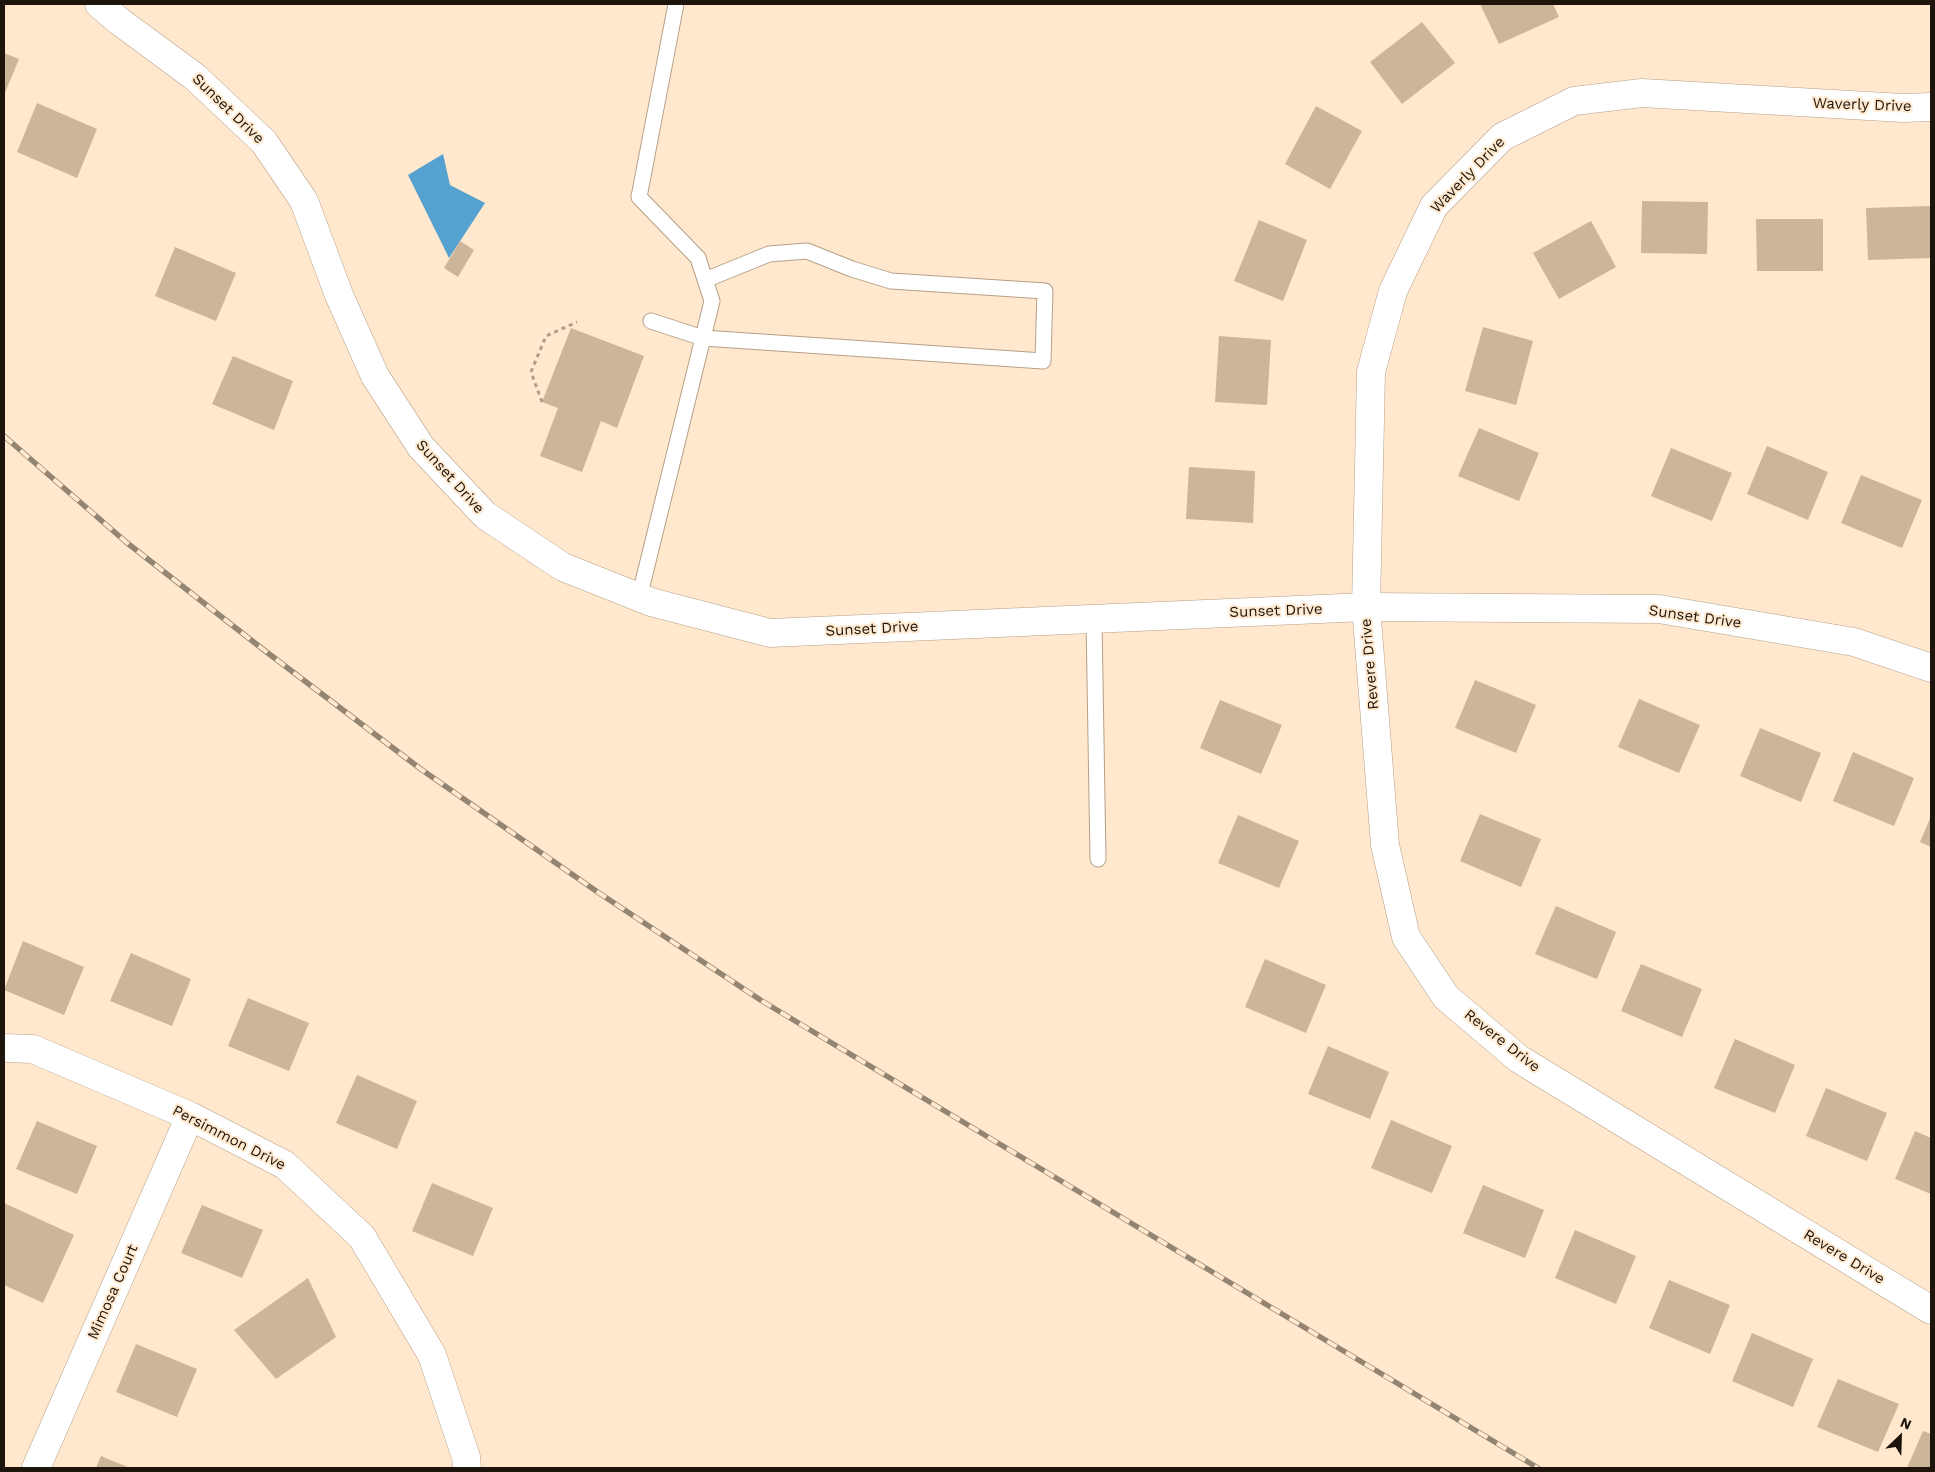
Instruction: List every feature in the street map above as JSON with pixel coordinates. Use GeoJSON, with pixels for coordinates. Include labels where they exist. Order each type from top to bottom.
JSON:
{"type":"FeatureCollection","features":[{"type":"Feature","properties":{"kind":"street","name":"Sunset Drive"},"geometry":{"type":"LineString","coordinates":[[99,4],[195,77],[264,142],[304,201],[339,296],[375,376],[421,448],[485,515],[563,567],[639,598],[770,633],[1366,607],[1660,609],[1854,642],[1931,668]]}},
{"type":"Feature","properties":{"kind":"street","name":"Waverly Drive"},"geometry":{"type":"LineString","coordinates":[[1366,607],[1371,372],[1393,291],[1434,206],[1502,136],[1574,101],[1642,94],[1903,108],[1931,106]]}},
{"type":"Feature","properties":{"kind":"street","name":"Revere Drive"},"geometry":{"type":"LineString","coordinates":[[1366,607],[1385,845],[1406,937],[1446,997],[1520,1059],[1931,1310]]}},
{"type":"Feature","properties":{"kind":"street","name":"Persimmon Drive"},"geometry":{"type":"LineString","coordinates":[[4,1048],[33,1049],[190,1116],[285,1165],[362,1237],[432,1355],[466,1457],[467,1468]]}},
{"type":"Feature","properties":{"kind":"street","name":"Mimosa Court"},"geometry":{"type":"LineString","coordinates":[[36,1468],[190,1116]]}},
{"type":"Feature","properties":{"kind":"lane"},"geometry":{"type":"LineString","coordinates":[[639,598],[712,300],[698,258],[639,197],[676,4]]}},
{"type":"Feature","properties":{"kind":"lane"},"geometry":{"type":"LineString","coordinates":[[651,321],[703,338],[1043,361],[1045,291],[891,281],[852,269],[807,251],[769,254],[706,280]]}},
{"type":"Feature","properties":{"kind":"lane"},"geometry":{"type":"LineString","coordinates":[[1094,619],[1098,858]]}},
{"type":"Feature","properties":{"kind":"path"},"geometry":{"type":"LineString","coordinates":[[542,402],[531,372],[546,336],[577,322]]}},
{"type":"Feature","properties":{"kind":"water"},"geometry":{"type":"Polygon","coordinates":[[[443,154],[450,185],[485,203],[449,258],[408,175],[443,154]]]}},
{"type":"Feature","properties":{"kind":"building"},"geometry":{"type":"Polygon","coordinates":[[[1480,4],[1553,4],[1559,17],[1499,44],[1480,4]]]}},
{"type":"Feature","properties":{"kind":"building"},"geometry":{"type":"Polygon","coordinates":[[[1422,22],[1455,63],[1402,104],[1370,62],[1422,22]]]}},
{"type":"Feature","properties":{"kind":"building"},"geometry":{"type":"Polygon","coordinates":[[[4,53],[19,59],[4,95],[4,53]]]}},
{"type":"Feature","properties":{"kind":"building"},"geometry":{"type":"Polygon","coordinates":[[[37,103],[97,129],[77,178],[17,152],[37,103]]]}},
{"type":"Feature","properties":{"kind":"building"},"geometry":{"type":"Polygon","coordinates":[[[1316,106],[1362,131],[1330,189],[1285,164],[1316,106]]]}},
{"type":"Feature","properties":{"kind":"building"},"geometry":{"type":"Polygon","coordinates":[[[1642,201],[1708,202],[1707,254],[1641,253],[1642,201]]]}},
{"type":"Feature","properties":{"kind":"building"},"geometry":{"type":"Polygon","coordinates":[[[1931,206],[1931,258],[1868,260],[1866,208],[1931,206]]]}},
{"type":"Feature","properties":{"kind":"building"},"geometry":{"type":"Polygon","coordinates":[[[1756,219],[1823,219],[1823,271],[1757,271],[1756,219]]]}},
{"type":"Feature","properties":{"kind":"building"},"geometry":{"type":"Polygon","coordinates":[[[1259,220],[1307,240],[1283,301],[1234,281],[1259,220]]]}},
{"type":"Feature","properties":{"kind":"building"},"geometry":{"type":"Polygon","coordinates":[[[1591,221],[1616,267],[1559,299],[1533,253],[1591,221]]]}},
{"type":"Feature","properties":{"kind":"building"},"geometry":{"type":"Polygon","coordinates":[[[460,241],[474,250],[458,277],[444,268],[460,241]]]}},
{"type":"Feature","properties":{"kind":"building"},"geometry":{"type":"Polygon","coordinates":[[[175,247],[236,273],[216,321],[155,296],[175,247]]]}},
{"type":"Feature","properties":{"kind":"building"},"geometry":{"type":"Polygon","coordinates":[[[1483,327],[1533,341],[1516,405],[1465,391],[1483,327]]]}},
{"type":"Feature","properties":{"kind":"building"},"geometry":{"type":"Polygon","coordinates":[[[571,328],[644,356],[617,428],[601,421],[582,472],[540,456],[558,408],[542,402],[571,328]]]}},
{"type":"Feature","properties":{"kind":"building"},"geometry":{"type":"Polygon","coordinates":[[[1219,336],[1271,340],[1267,405],[1215,402],[1219,336]]]}},
{"type":"Feature","properties":{"kind":"building"},"geometry":{"type":"Polygon","coordinates":[[[233,356],[293,381],[274,430],[212,404],[233,356]]]}},
{"type":"Feature","properties":{"kind":"building"},"geometry":{"type":"Polygon","coordinates":[[[1479,428],[1539,453],[1519,501],[1458,476],[1479,428]]]}},
{"type":"Feature","properties":{"kind":"building"},"geometry":{"type":"Polygon","coordinates":[[[1767,446],[1828,472],[1808,520],[1747,494],[1767,446]]]}},
{"type":"Feature","properties":{"kind":"building"},"geometry":{"type":"Polygon","coordinates":[[[1671,448],[1732,473],[1712,521],[1651,496],[1671,448]]]}},
{"type":"Feature","properties":{"kind":"building"},"geometry":{"type":"Polygon","coordinates":[[[1189,467],[1255,471],[1253,523],[1186,519],[1189,467]]]}},
{"type":"Feature","properties":{"kind":"building"},"geometry":{"type":"Polygon","coordinates":[[[1861,475],[1922,500],[1902,548],[1841,523],[1861,475]]]}},
{"type":"Feature","properties":{"kind":"building"},"geometry":{"type":"Polygon","coordinates":[[[1475,680],[1536,705],[1516,753],[1455,728],[1475,680]]]}},
{"type":"Feature","properties":{"kind":"building"},"geometry":{"type":"Polygon","coordinates":[[[1639,699],[1700,725],[1679,773],[1618,747],[1639,699]]]}},
{"type":"Feature","properties":{"kind":"building"},"geometry":{"type":"Polygon","coordinates":[[[1220,700],[1282,725],[1261,774],[1200,748],[1220,700]]]}},
{"type":"Feature","properties":{"kind":"building"},"geometry":{"type":"Polygon","coordinates":[[[1760,728],[1821,753],[1801,802],[1740,776],[1760,728]]]}},
{"type":"Feature","properties":{"kind":"building"},"geometry":{"type":"Polygon","coordinates":[[[1853,752],[1914,778],[1894,826],[1833,801],[1853,752]]]}},
{"type":"Feature","properties":{"kind":"building"},"geometry":{"type":"Polygon","coordinates":[[[1480,814],[1541,839],[1521,887],[1460,861],[1480,814]]]}},
{"type":"Feature","properties":{"kind":"building"},"geometry":{"type":"Polygon","coordinates":[[[1238,815],[1299,841],[1279,888],[1218,863],[1238,815]]]}},
{"type":"Feature","properties":{"kind":"building"},"geometry":{"type":"Polygon","coordinates":[[[1931,816],[1931,847],[1920,842],[1931,816]]]}},
{"type":"Feature","properties":{"kind":"building"},"geometry":{"type":"Polygon","coordinates":[[[1556,906],[1616,932],[1597,979],[1535,954],[1556,906]]]}},
{"type":"Feature","properties":{"kind":"building"},"geometry":{"type":"Polygon","coordinates":[[[23,941],[84,967],[64,1015],[4,990],[23,941]]]}},
{"type":"Feature","properties":{"kind":"building"},"geometry":{"type":"Polygon","coordinates":[[[131,953],[191,979],[172,1026],[110,1001],[131,953]]]}},
{"type":"Feature","properties":{"kind":"building"},"geometry":{"type":"Polygon","coordinates":[[[1265,959],[1326,985],[1306,1033],[1245,1007],[1265,959]]]}},
{"type":"Feature","properties":{"kind":"building"},"geometry":{"type":"Polygon","coordinates":[[[1641,964],[1702,989],[1682,1037],[1621,1011],[1641,964]]]}},
{"type":"Feature","properties":{"kind":"building"},"geometry":{"type":"Polygon","coordinates":[[[248,998],[309,1023],[289,1071],[228,1046],[248,998]]]}},
{"type":"Feature","properties":{"kind":"building"},"geometry":{"type":"Polygon","coordinates":[[[1735,1039],[1795,1065],[1775,1113],[1714,1088],[1735,1039]]]}},
{"type":"Feature","properties":{"kind":"building"},"geometry":{"type":"Polygon","coordinates":[[[1328,1046],[1389,1072],[1370,1119],[1308,1094],[1328,1046]]]}},
{"type":"Feature","properties":{"kind":"building"},"geometry":{"type":"Polygon","coordinates":[[[357,1075],[417,1101],[397,1149],[336,1123],[357,1075]]]}},
{"type":"Feature","properties":{"kind":"building"},"geometry":{"type":"Polygon","coordinates":[[[1826,1088],[1887,1113],[1867,1161],[1806,1136],[1826,1088]]]}},
{"type":"Feature","properties":{"kind":"building"},"geometry":{"type":"Polygon","coordinates":[[[1391,1120],[1452,1146],[1432,1193],[1371,1168],[1391,1120]]]}},
{"type":"Feature","properties":{"kind":"building"},"geometry":{"type":"Polygon","coordinates":[[[37,1121],[97,1146],[77,1194],[16,1169],[37,1121]]]}},
{"type":"Feature","properties":{"kind":"building"},"geometry":{"type":"Polygon","coordinates":[[[1915,1131],[1931,1138],[1931,1194],[1895,1179],[1915,1131]]]}},
{"type":"Feature","properties":{"kind":"building"},"geometry":{"type":"Polygon","coordinates":[[[432,1183],[493,1208],[473,1256],[412,1231],[432,1183]]]}},
{"type":"Feature","properties":{"kind":"building"},"geometry":{"type":"Polygon","coordinates":[[[1483,1185],[1544,1210],[1525,1258],[1463,1233],[1483,1185]]]}},
{"type":"Feature","properties":{"kind":"building"},"geometry":{"type":"Polygon","coordinates":[[[4,1203],[74,1235],[43,1303],[4,1285],[4,1203]]]}},
{"type":"Feature","properties":{"kind":"building"},"geometry":{"type":"Polygon","coordinates":[[[202,1205],[263,1230],[242,1278],[181,1253],[202,1205]]]}},
{"type":"Feature","properties":{"kind":"building"},"geometry":{"type":"Polygon","coordinates":[[[1575,1230],[1636,1256],[1616,1304],[1555,1278],[1575,1230]]]}},
{"type":"Feature","properties":{"kind":"building"},"geometry":{"type":"Polygon","coordinates":[[[308,1278],[336,1337],[276,1379],[234,1330],[308,1278]]]}},
{"type":"Feature","properties":{"kind":"building"},"geometry":{"type":"Polygon","coordinates":[[[1669,1280],[1730,1305],[1710,1354],[1649,1328],[1669,1280]]]}},
{"type":"Feature","properties":{"kind":"building"},"geometry":{"type":"Polygon","coordinates":[[[1752,1333],[1813,1359],[1793,1407],[1732,1381],[1752,1333]]]}},
{"type":"Feature","properties":{"kind":"building"},"geometry":{"type":"Polygon","coordinates":[[[136,1344],[197,1369],[177,1417],[116,1392],[136,1344]]]}},
{"type":"Feature","properties":{"kind":"building"},"geometry":{"type":"Polygon","coordinates":[[[1838,1379],[1899,1404],[1878,1452],[1817,1427],[1838,1379]]]}},
{"type":"Feature","properties":{"kind":"building"},"geometry":{"type":"Polygon","coordinates":[[[1923,1431],[1931,1434],[1931,1468],[1907,1468],[1923,1431]]]}},
{"type":"Feature","properties":{"kind":"building"},"geometry":{"type":"Polygon","coordinates":[[[101,1456],[130,1468],[96,1468],[101,1456]]]}},
{"type":"Feature","properties":{"kind":"railway"},"geometry":{"type":"LineString","coordinates":[[4,436],[126,542],[260,647],[422,770],[599,893],[762,1001],[1538,1468]]}}]}
